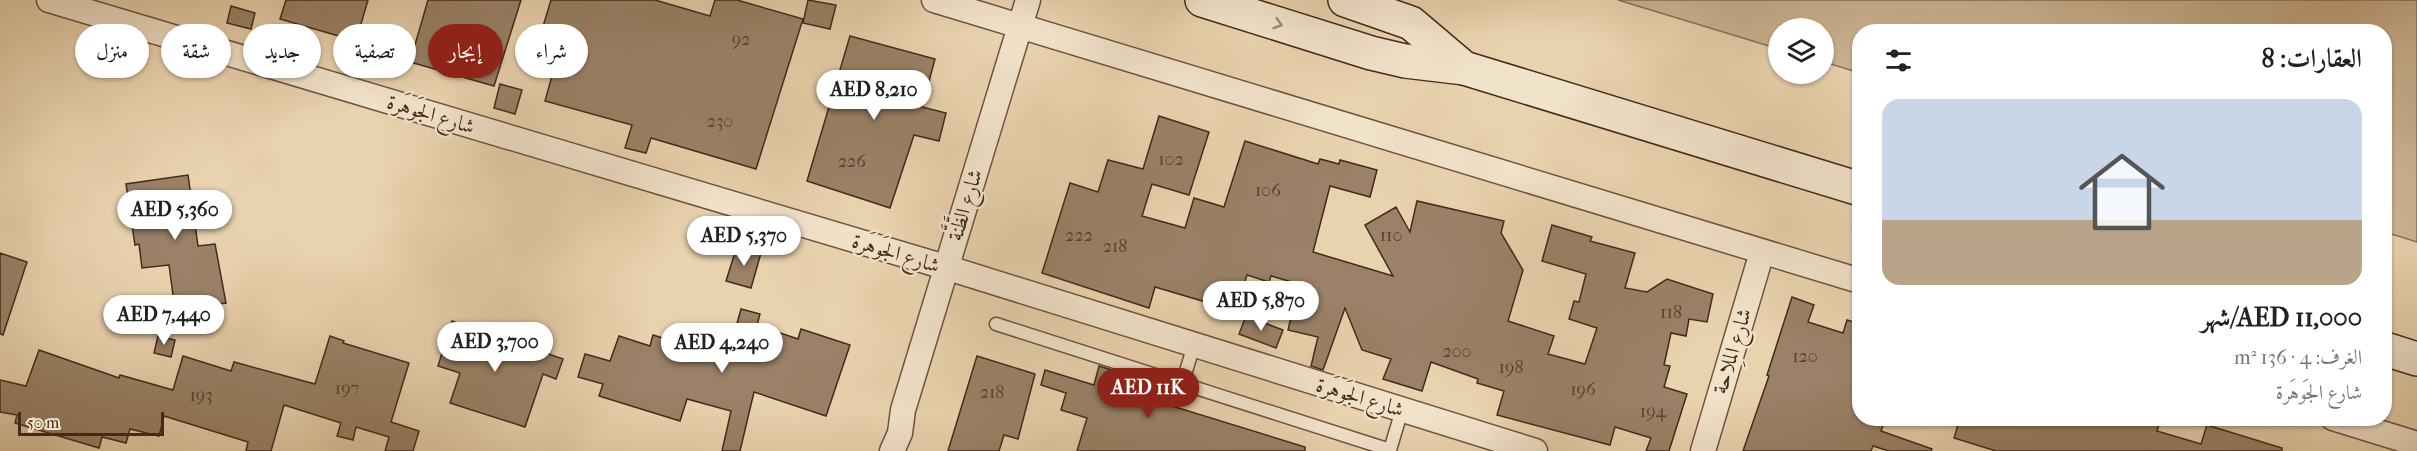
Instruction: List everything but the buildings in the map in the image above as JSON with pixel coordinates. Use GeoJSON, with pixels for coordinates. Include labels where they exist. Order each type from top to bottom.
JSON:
{"type":"FeatureCollection","features":[{"type":"Feature","properties":{"kind":"street","name":"شارع الجَوهَرة"},"geometry":{"type":"LineString","coordinates":[[49,0],[945,267],[1535,451]]}},
{"type":"Feature","properties":{"kind":"street"},"geometry":{"type":"LineString","coordinates":[[934,0],[1852,278]]}},
{"type":"Feature","properties":{"kind":"street","name":"شارع الظَّنَّة"},"geometry":{"type":"LineString","coordinates":[[892,451],[900,433],[903,410],[945,267],[1028,0]]}},
{"type":"Feature","properties":{"kind":"street"},"geometry":{"type":"LineString","coordinates":[[1202,0],[1397,59],[1464,68],[1852,187]]}},
{"type":"Feature","properties":{"kind":"street"},"geometry":{"type":"LineString","coordinates":[[1345,0],[1411,23],[1464,68]]}},
{"type":"Feature","properties":{"kind":"street"},"geometry":{"type":"LineString","coordinates":[[1357,48],[1383,46],[1393,40],[1394,27],[1380,11]]}},
{"type":"Feature","properties":{"kind":"street","name":"شارع المِلاحة"},"geometry":{"type":"LineString","coordinates":[[1703,451],[1762,252]]}},
{"type":"Feature","properties":{"kind":"street"},"geometry":{"type":"LineString","coordinates":[[2392,351],[2417,359]]}},
{"type":"Feature","properties":{"kind":"street","name":"شارع الظَّنَّة"},"geometry":{"type":"LineString","coordinates":[[876,451],[903,410]]}},
{"type":"Feature","properties":{"kind":"street"},"geometry":{"type":"LineString","coordinates":[[2359,426],[2417,444]]}},
{"type":"Feature","properties":{"kind":"lane"},"geometry":{"type":"LineString","coordinates":[[996,324],[1390,450],[1402,410]]}},
{"type":"Feature","properties":{"kind":"lane"},"geometry":{"type":"LineString","coordinates":[[1182,384],[1194,345]]}},
{"type":"Feature","properties":{"kind":"shaded area"},"geometry":{"type":"Polygon","coordinates":[[[1618,0],[2417,0],[2417,242],[2392,234],[2392,24],[1852,24],[1852,71],[1834,65],[1834,18],[1768,18],[1768,46],[1618,0]]]}}]}
